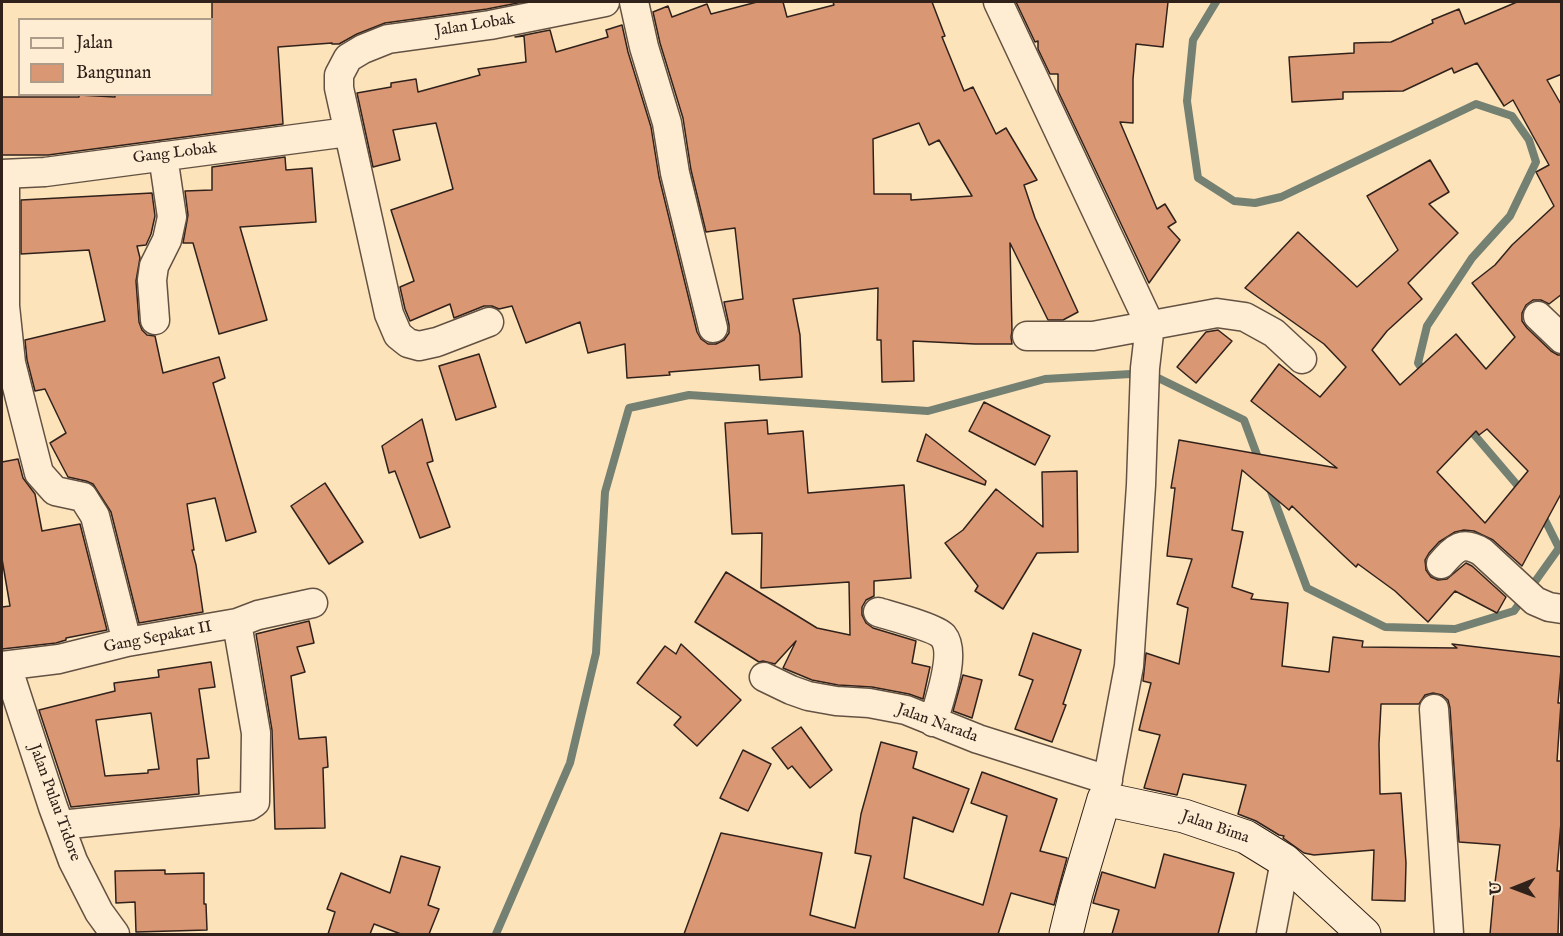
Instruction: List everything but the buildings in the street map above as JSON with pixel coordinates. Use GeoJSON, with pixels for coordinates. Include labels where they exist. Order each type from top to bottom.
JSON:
{"type":"FeatureCollection","features":[{"type":"Feature","properties":{"kind":"main road","name":"Jalan Bima"},"geometry":{"type":"LineString","coordinates":[[1106,790],[1246,837],[1285,861],[1364,934]]}},
{"type":"Feature","properties":{"kind":"main road"},"geometry":{"type":"LineString","coordinates":[[1066,934],[1106,790]]}},
{"type":"Feature","properties":{"kind":"street","name":"Jalan Lobak"},"geometry":{"type":"LineString","coordinates":[[348,132],[339,88],[339,75],[348,58],[363,49],[388,39],[490,25],[605,2]]}},
{"type":"Feature","properties":{"kind":"street"},"geometry":{"type":"LineString","coordinates":[[634,2],[644,47],[667,123],[675,172],[713,328]]}},
{"type":"Feature","properties":{"kind":"street"},"geometry":{"type":"LineString","coordinates":[[998,2],[1150,325],[1145,368],[1141,485],[1129,666],[1106,790]]}},
{"type":"Feature","properties":{"kind":"street"},"geometry":{"type":"LineString","coordinates":[[348,132],[389,314],[398,336],[408,343],[419,346],[489,322]]}},
{"type":"Feature","properties":{"kind":"street","name":"Gang Lobak"},"geometry":{"type":"LineString","coordinates":[[3,175],[45,172],[348,132]]}},
{"type":"Feature","properties":{"kind":"street"},"geometry":{"type":"LineString","coordinates":[[155,320],[152,280],[154,266],[167,240],[172,217],[163,156]]}},
{"type":"Feature","properties":{"kind":"street"},"geometry":{"type":"LineString","coordinates":[[3,175],[5,306],[11,363],[39,473],[55,491],[83,497],[95,516],[127,642]]}},
{"type":"Feature","properties":{"kind":"street"},"geometry":{"type":"LineString","coordinates":[[1027,336],[1094,336],[1216,313],[1245,317],[1274,333],[1302,359]]}},
{"type":"Feature","properties":{"kind":"street"},"geometry":{"type":"LineString","coordinates":[[1538,316],[1562,339]]}},
{"type":"Feature","properties":{"kind":"street"},"geometry":{"type":"LineString","coordinates":[[1441,564],[1452,551],[1461,546],[1473,547],[1548,605]]}},
{"type":"Feature","properties":{"kind":"street","name":"Gang Sepakat II"},"geometry":{"type":"LineString","coordinates":[[4,666],[59,659],[127,642],[237,623],[258,615],[313,603]]}},
{"type":"Feature","properties":{"kind":"street"},"geometry":{"type":"LineString","coordinates":[[879,612],[926,627],[942,635],[949,647],[949,660],[933,722]]}},
{"type":"Feature","properties":{"kind":"street"},"geometry":{"type":"LineString","coordinates":[[60,825],[249,806],[255,802],[256,733],[237,623]]}},
{"type":"Feature","properties":{"kind":"street","name":"Jalan Pulau Tidore"},"geometry":{"type":"LineString","coordinates":[[4,666],[73,861],[99,912],[115,934]]}},
{"type":"Feature","properties":{"kind":"street","name":"Jalan Narada"},"geometry":{"type":"LineString","coordinates":[[764,677],[808,696],[906,710],[1106,790]]}},
{"type":"Feature","properties":{"kind":"street"},"geometry":{"type":"LineString","coordinates":[[1434,709],[1449,934]]}},
{"type":"Feature","properties":{"kind":"street"},"geometry":{"type":"LineString","coordinates":[[1271,934],[1285,861]]}},
{"type":"Feature","properties":{"kind":"waterway"},"geometry":{"type":"LineString","coordinates":[[1216,2],[1193,40],[1187,101],[1198,178],[1234,201],[1255,203],[1281,197],[1476,104],[1512,116],[1529,140],[1536,162],[1510,216],[1472,258],[1427,326],[1418,363],[1426,375]]}},
{"type":"Feature","properties":{"kind":"waterway"},"geometry":{"type":"LineString","coordinates":[[496,934],[570,763],[596,653],[605,492],[629,408],[689,395],[928,411],[1045,379],[1148,373],[1244,420],[1260,463]]}},
{"type":"Feature","properties":{"kind":"waterway"},"geometry":{"type":"LineString","coordinates":[[1466,425],[1524,493]]}},
{"type":"Feature","properties":{"kind":"waterway"},"geometry":{"type":"LineString","coordinates":[[1269,486],[1307,588],[1385,627],[1455,629],[1514,611],[1559,548],[1542,514]]}}]}
